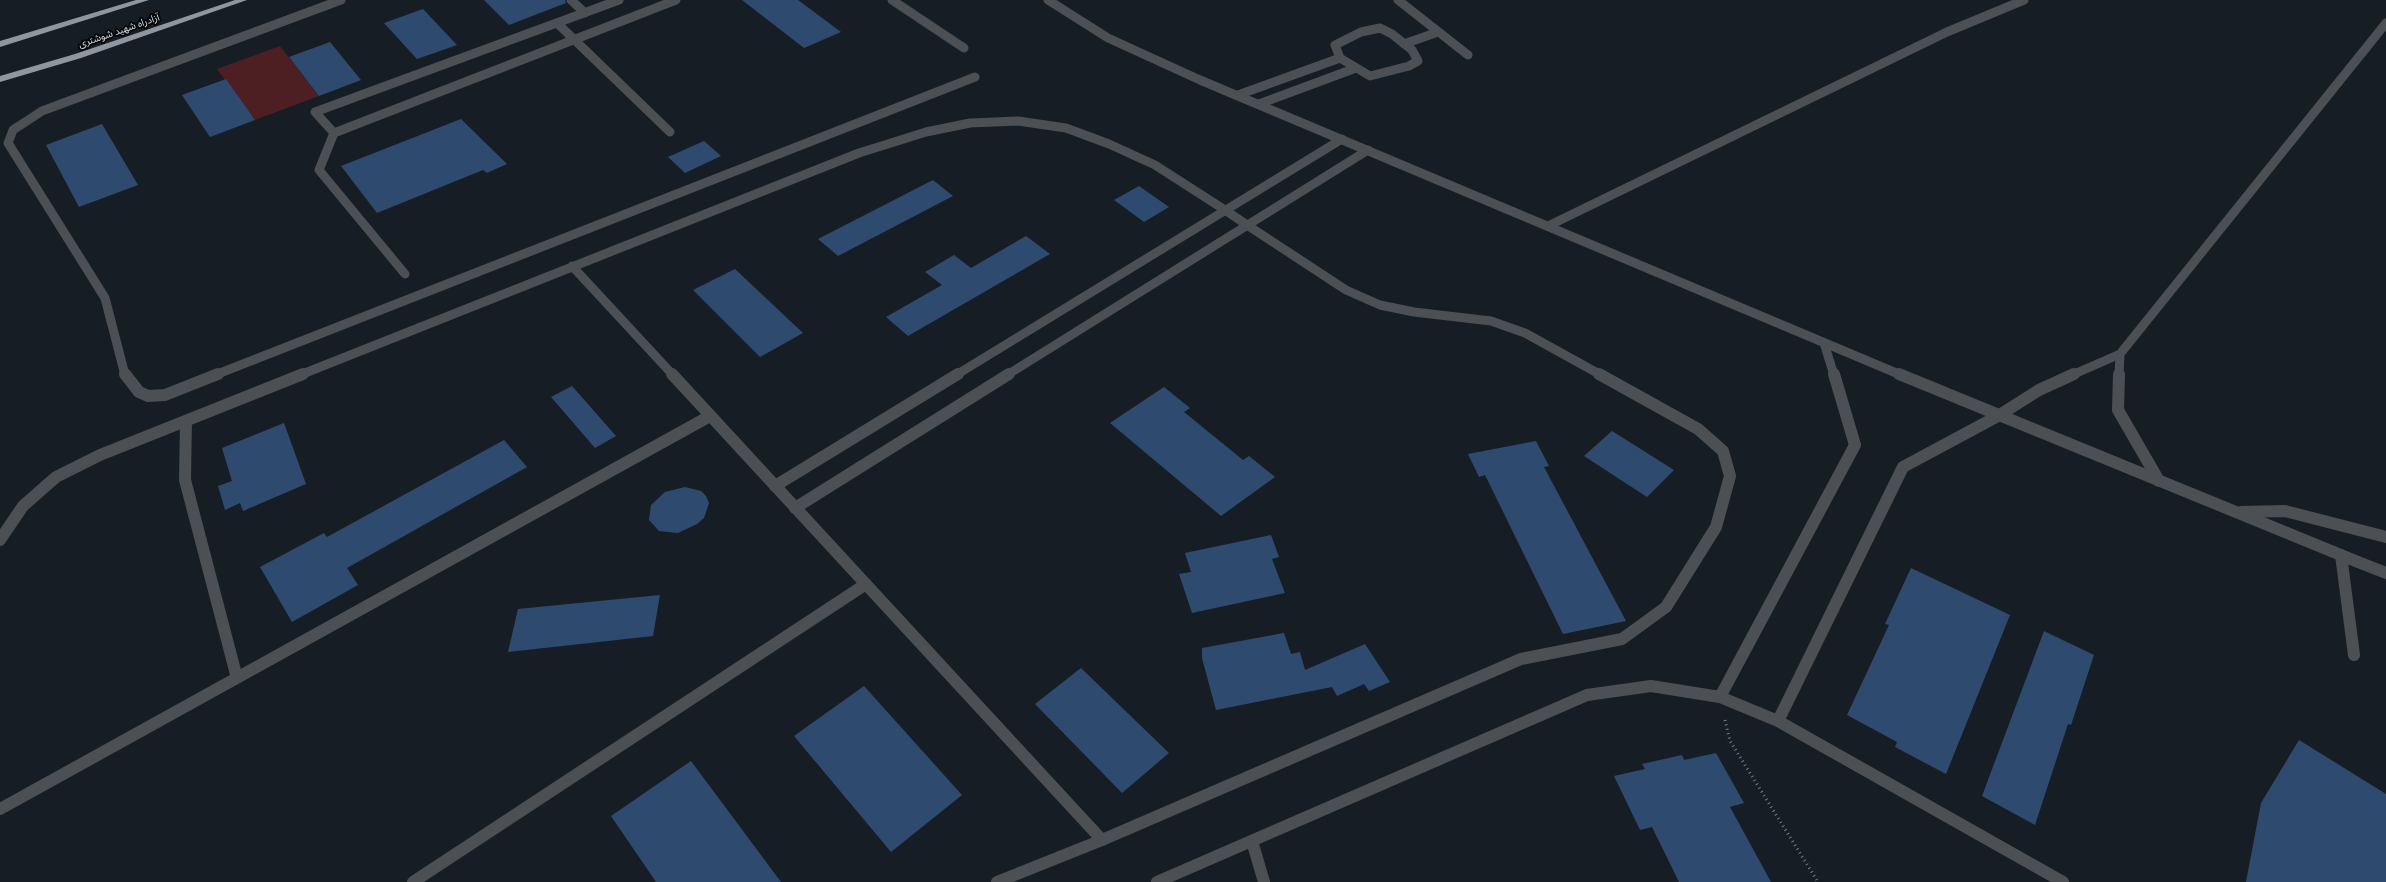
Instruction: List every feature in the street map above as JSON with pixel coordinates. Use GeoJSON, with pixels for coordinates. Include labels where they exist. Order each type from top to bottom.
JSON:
{"type":"FeatureCollection","features":[{"type":"Feature","properties":{"kind":"highway","name":"آزادراه شهید شوشتری"},"geometry":{"type":"LineString","coordinates":[[0,44],[145,0]]}},
{"type":"Feature","properties":{"kind":"highway","name":"آزادراه شهید شوشتری"},"geometry":{"type":"LineString","coordinates":[[0,79],[78,56],[243,0]]}},
{"type":"Feature","properties":{"kind":"street"},"geometry":{"type":"LineString","coordinates":[[341,0],[42,111],[13,130],[8,143],[105,298],[124,376],[139,392],[148,396],[165,395],[975,77]]}},
{"type":"Feature","properties":{"kind":"street"},"geometry":{"type":"LineString","coordinates":[[571,0],[585,12]]}},
{"type":"Feature","properties":{"kind":"street"},"geometry":{"type":"LineString","coordinates":[[334,133],[315,112],[619,0]]}},
{"type":"Feature","properties":{"kind":"street"},"geometry":{"type":"LineString","coordinates":[[405,274],[319,170],[334,133],[676,0]]}},
{"type":"Feature","properties":{"kind":"street"},"geometry":{"type":"LineString","coordinates":[[892,0],[964,48]]}},
{"type":"Feature","properties":{"kind":"street"},"geometry":{"type":"LineString","coordinates":[[1048,0],[1108,38],[1259,104],[1998,416],[2386,573]]}},
{"type":"Feature","properties":{"kind":"street"},"geometry":{"type":"LineString","coordinates":[[1398,0],[1468,55]]}},
{"type":"Feature","properties":{"kind":"street"},"geometry":{"type":"LineString","coordinates":[[1548,226],[1947,32],[2024,0]]}},
{"type":"Feature","properties":{"kind":"street"},"geometry":{"type":"LineString","coordinates":[[557,23],[670,132]]}},
{"type":"Feature","properties":{"kind":"street"},"geometry":{"type":"LineString","coordinates":[[1778,721],[1903,467],[1998,416],[2039,390],[2120,354],[2386,23]]}},
{"type":"Feature","properties":{"kind":"street"},"geometry":{"type":"LineString","coordinates":[[1380,28],[1392,34],[1404,44],[1412,50],[1418,61],[1409,66],[1370,76],[1340,58],[1335,45],[1361,32],[1380,28]]}},
{"type":"Feature","properties":{"kind":"street"},"geometry":{"type":"LineString","coordinates":[[1404,44],[1438,32]]}},
{"type":"Feature","properties":{"kind":"street"},"geometry":{"type":"LineString","coordinates":[[1238,95],[1340,58]]}},
{"type":"Feature","properties":{"kind":"street"},"geometry":{"type":"LineString","coordinates":[[1259,104],[1356,68]]}},
{"type":"Feature","properties":{"kind":"street"},"geometry":{"type":"LineString","coordinates":[[0,540],[22,506],[56,477],[100,455],[858,153],[926,132],[970,123],[1018,121],[1066,128],[1109,144],[1156,165],[1346,290],[1380,305],[1414,312],[1491,320],[1526,333],[1698,429],[1723,451],[1730,476],[1716,527],[1666,607],[1622,639],[1521,659],[1102,840],[997,882]]}},
{"type":"Feature","properties":{"kind":"street"},"geometry":{"type":"LineString","coordinates":[[775,486],[1342,139]]}},
{"type":"Feature","properties":{"kind":"street"},"geometry":{"type":"LineString","coordinates":[[795,508],[1368,150]]}},
{"type":"Feature","properties":{"kind":"street"},"geometry":{"type":"LineString","coordinates":[[572,266],[1102,840]]}},
{"type":"Feature","properties":{"kind":"street"},"geometry":{"type":"LineString","coordinates":[[1720,697],[1854,445],[1824,343]]}},
{"type":"Feature","properties":{"kind":"street"},"geometry":{"type":"LineString","coordinates":[[2120,354],[2118,410],[2160,481]]}},
{"type":"Feature","properties":{"kind":"street"},"geometry":{"type":"LineString","coordinates":[[0,809],[710,416]]}},
{"type":"Feature","properties":{"kind":"street"},"geometry":{"type":"LineString","coordinates":[[186,421],[185,480],[238,678]]}},
{"type":"Feature","properties":{"kind":"street"},"geometry":{"type":"LineString","coordinates":[[2236,512],[2285,511],[2386,537]]}},
{"type":"Feature","properties":{"kind":"street"},"geometry":{"type":"LineString","coordinates":[[2341,554],[2354,655]]}},
{"type":"Feature","properties":{"kind":"street"},"geometry":{"type":"LineString","coordinates":[[413,882],[866,584]]}},
{"type":"Feature","properties":{"kind":"street"},"geometry":{"type":"LineString","coordinates":[[1157,882],[1587,695],[1651,686],[1720,697],[1778,721],[2063,882]]}},
{"type":"Feature","properties":{"kind":"street"},"geometry":{"type":"LineString","coordinates":[[1252,841],[1264,882]]}},
{"type":"Feature","properties":{"kind":"path"},"geometry":{"type":"LineString","coordinates":[[1720,697],[1730,741],[1818,882]]}},
{"type":"Feature","properties":{"kind":"shaded area"},"geometry":{"type":"Polygon","coordinates":[[[280,46],[319,96],[255,120],[217,69],[280,46]]]}},
{"type":"Feature","properties":{"kind":"building"},"geometry":{"type":"Polygon","coordinates":[[[484,0],[565,0],[566,3],[509,25],[484,0]]]}},
{"type":"Feature","properties":{"kind":"building"},"geometry":{"type":"Polygon","coordinates":[[[742,0],[798,0],[841,32],[804,48],[742,0]]]}},
{"type":"Feature","properties":{"kind":"building"},"geometry":{"type":"Polygon","coordinates":[[[423,9],[457,45],[417,59],[384,23],[423,9]]]}},
{"type":"Feature","properties":{"kind":"building"},"geometry":{"type":"Polygon","coordinates":[[[330,42],[361,80],[319,96],[289,57],[330,42]]]}},
{"type":"Feature","properties":{"kind":"building"},"geometry":{"type":"Polygon","coordinates":[[[226,79],[255,120],[210,137],[182,95],[226,79]]]}},
{"type":"Feature","properties":{"kind":"building"},"geometry":{"type":"Polygon","coordinates":[[[461,119],[507,164],[487,173],[483,170],[377,213],[341,166],[461,119]]]}},
{"type":"Feature","properties":{"kind":"building"},"geometry":{"type":"Polygon","coordinates":[[[102,124],[138,185],[79,207],[46,145],[102,124]]]}},
{"type":"Feature","properties":{"kind":"building"},"geometry":{"type":"Polygon","coordinates":[[[704,141],[721,156],[685,173],[668,157],[704,141]]]}},
{"type":"Feature","properties":{"kind":"building"},"geometry":{"type":"Polygon","coordinates":[[[933,180],[953,196],[838,256],[818,239],[933,180]]]}},
{"type":"Feature","properties":{"kind":"building"},"geometry":{"type":"Polygon","coordinates":[[[1139,186],[1169,207],[1144,222],[1114,200],[1139,186]]]}},
{"type":"Feature","properties":{"kind":"building"},"geometry":{"type":"Polygon","coordinates":[[[1026,236],[1050,254],[908,336],[886,317],[942,285],[925,272],[954,255],[971,268],[1026,236]]]}},
{"type":"Feature","properties":{"kind":"building"},"geometry":{"type":"Polygon","coordinates":[[[735,269],[803,333],[760,357],[693,290],[735,269]]]}},
{"type":"Feature","properties":{"kind":"building"},"geometry":{"type":"Polygon","coordinates":[[[572,386],[616,436],[595,448],[551,397],[572,386]]]}},
{"type":"Feature","properties":{"kind":"building"},"geometry":{"type":"Polygon","coordinates":[[[1164,387],[1190,408],[1184,412],[1243,460],[1249,456],[1275,477],[1221,516],[1110,423],[1164,387]]]}},
{"type":"Feature","properties":{"kind":"building"},"geometry":{"type":"Polygon","coordinates":[[[284,423],[306,484],[243,511],[240,503],[225,510],[218,486],[232,481],[222,448],[284,423]]]}},
{"type":"Feature","properties":{"kind":"building"},"geometry":{"type":"Polygon","coordinates":[[[1612,431],[1674,470],[1647,497],[1584,456],[1612,431]]]}},
{"type":"Feature","properties":{"kind":"building"},"geometry":{"type":"Polygon","coordinates":[[[504,440],[527,467],[347,568],[358,585],[292,622],[260,567],[324,533],[327,537],[504,440]]]}},
{"type":"Feature","properties":{"kind":"building"},"geometry":{"type":"Polygon","coordinates":[[[1536,441],[1549,466],[1544,467],[1626,621],[1563,634],[1485,475],[1479,477],[1468,454],[1536,441]]]}},
{"type":"Feature","properties":{"kind":"building"},"geometry":{"type":"Polygon","coordinates":[[[685,487],[701,491],[706,496],[709,503],[704,518],[697,524],[678,533],[659,531],[649,520],[651,505],[665,492],[685,487]]]}},
{"type":"Feature","properties":{"kind":"building"},"geometry":{"type":"Polygon","coordinates":[[[1271,535],[1279,557],[1272,559],[1285,593],[1192,613],[1179,574],[1191,572],[1185,553],[1271,535]]]}},
{"type":"Feature","properties":{"kind":"building"},"geometry":{"type":"Polygon","coordinates":[[[1911,568],[2010,615],[1946,774],[1895,747],[1897,742],[1847,715],[1889,625],[1885,624],[1911,568]]]}},
{"type":"Feature","properties":{"kind":"building"},"geometry":{"type":"Polygon","coordinates":[[[660,595],[653,636],[508,652],[518,609],[660,595]]]}},
{"type":"Feature","properties":{"kind":"building"},"geometry":{"type":"Polygon","coordinates":[[[2044,631],[2094,655],[2071,725],[2068,724],[2035,825],[1982,796],[2044,631]]]}},
{"type":"Feature","properties":{"kind":"building"},"geometry":{"type":"Polygon","coordinates":[[[1284,633],[1291,654],[1300,652],[1305,670],[1365,644],[1390,682],[1369,691],[1364,684],[1337,696],[1332,687],[1216,710],[1202,658],[1202,648],[1284,633]]]}},
{"type":"Feature","properties":{"kind":"building"},"geometry":{"type":"Polygon","coordinates":[[[1081,668],[1169,753],[1122,793],[1035,704],[1081,668]]]}},
{"type":"Feature","properties":{"kind":"building"},"geometry":{"type":"Polygon","coordinates":[[[864,686],[962,795],[891,852],[794,736],[864,686]]]}},
{"type":"Feature","properties":{"kind":"building"},"geometry":{"type":"Polygon","coordinates":[[[2299,740],[2386,794],[2386,882],[2246,882],[2261,803],[2299,740]]]}},
{"type":"Feature","properties":{"kind":"building"},"geometry":{"type":"Polygon","coordinates":[[[1716,753],[1744,803],[1730,807],[1771,882],[1679,882],[1652,827],[1640,830],[1614,776],[1645,769],[1642,764],[1682,755],[1684,760],[1716,753]]]}},
{"type":"Feature","properties":{"kind":"building"},"geometry":{"type":"Polygon","coordinates":[[[691,761],[781,882],[656,882],[611,816],[691,761]]]}}]}
